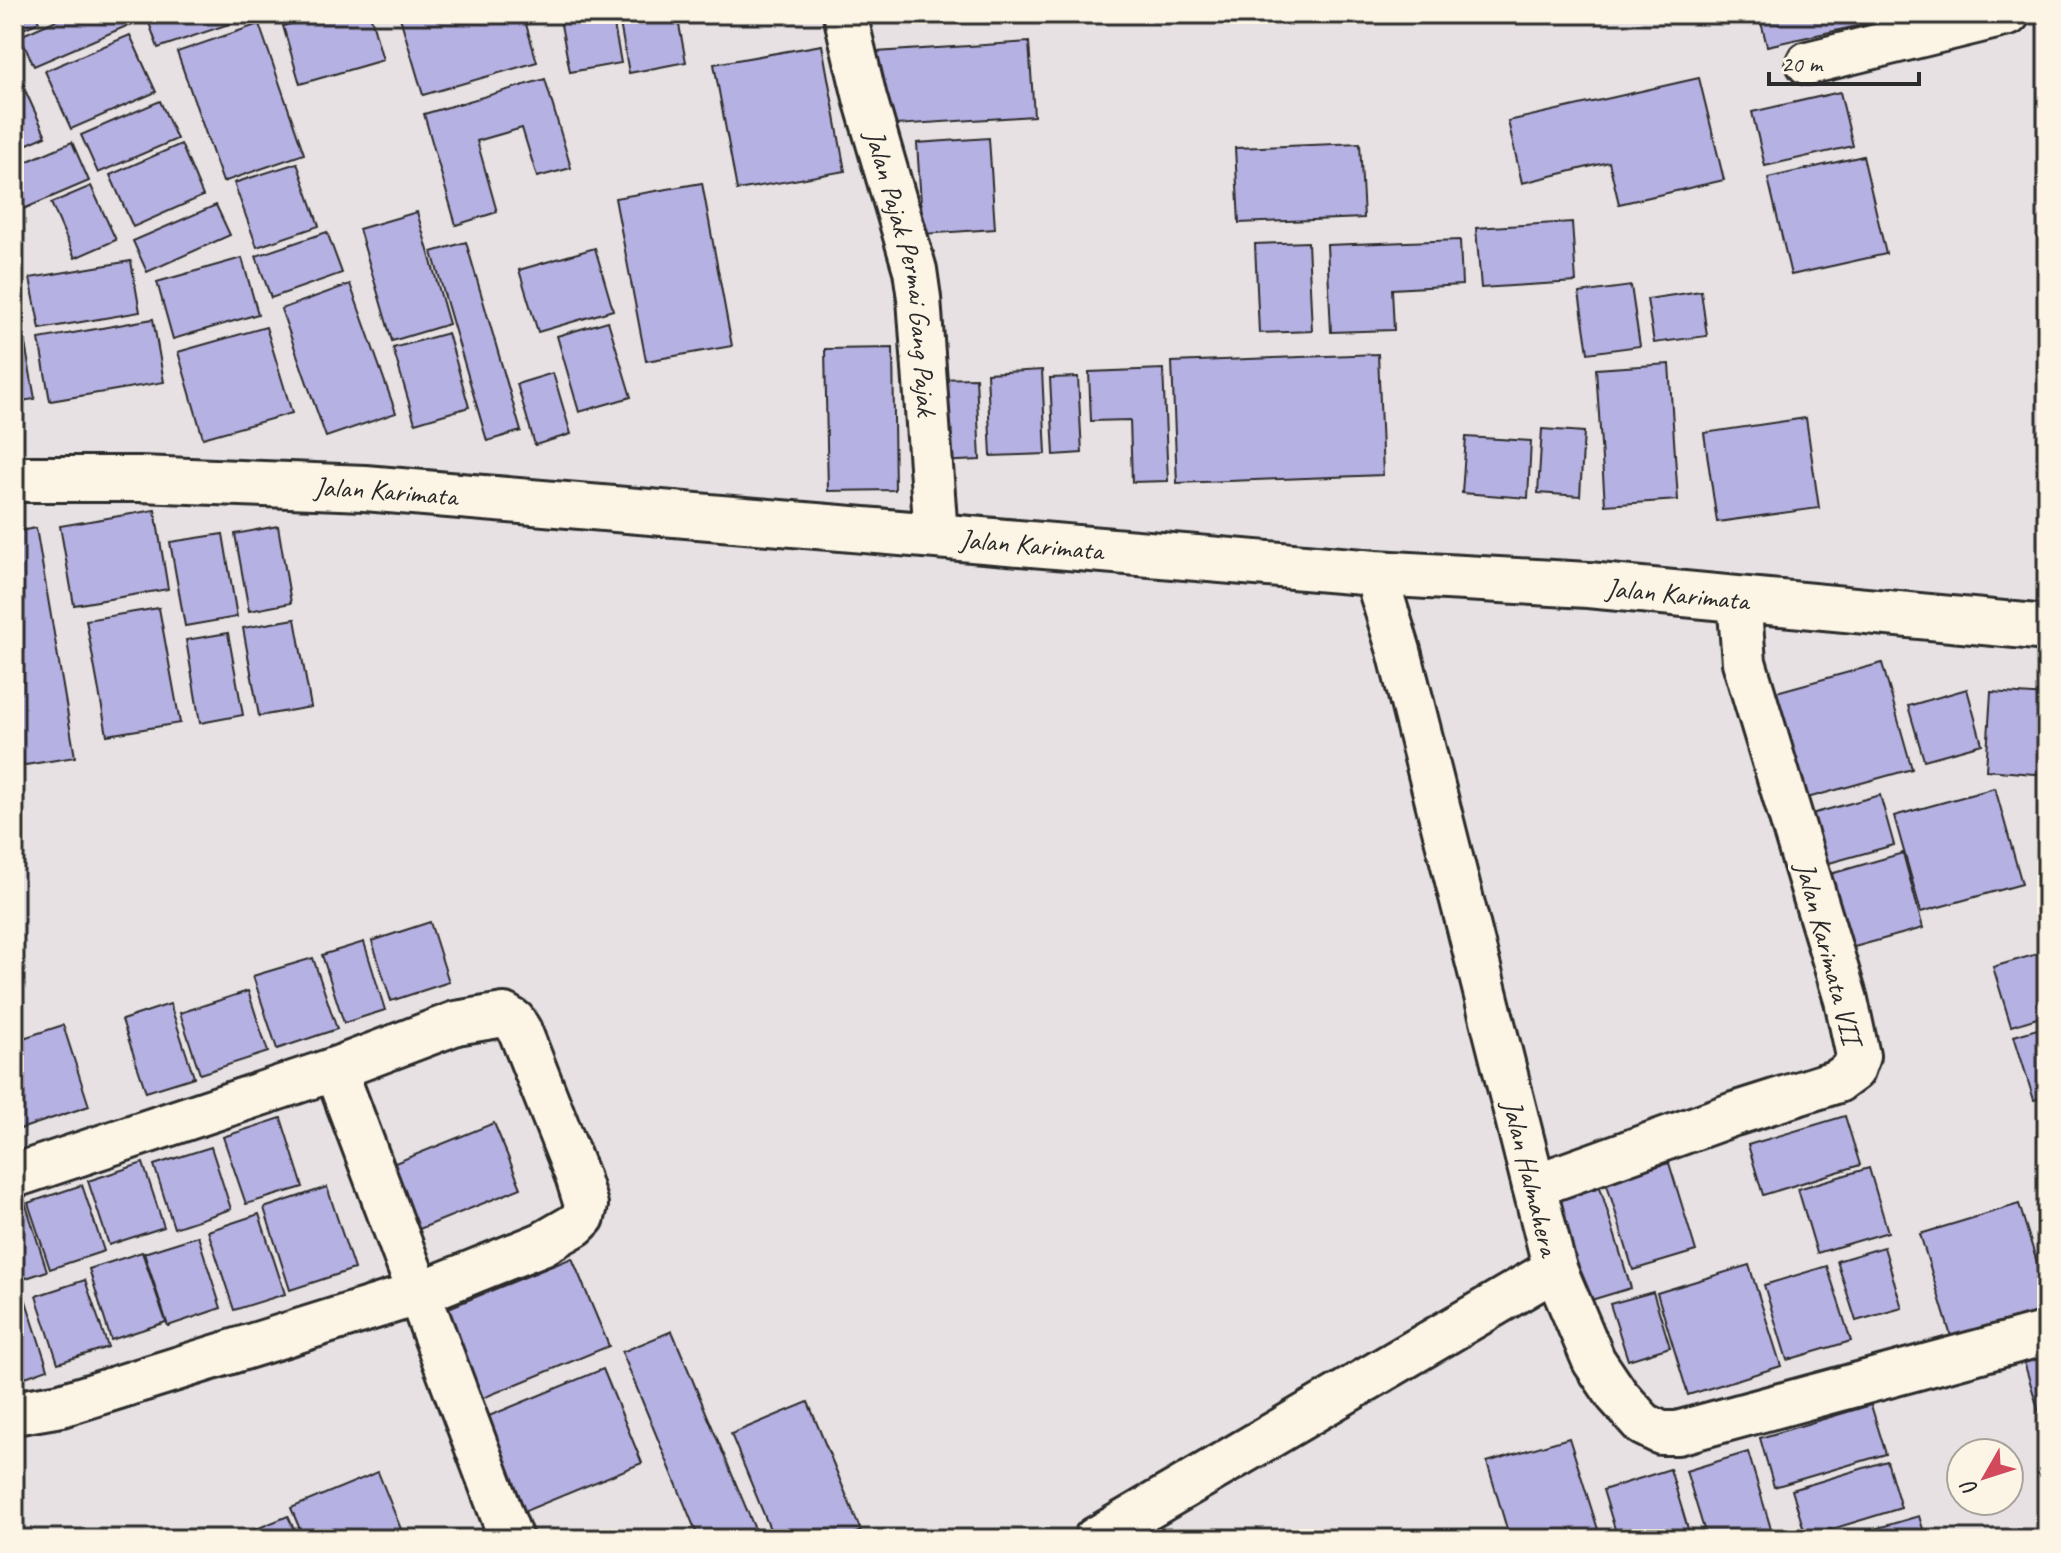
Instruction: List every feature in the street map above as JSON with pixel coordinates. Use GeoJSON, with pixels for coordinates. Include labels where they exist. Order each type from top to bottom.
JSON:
{"type":"FeatureCollection","features":[{"type":"Feature","properties":{"kind":"main road","name":"Jalan Karimata"},"geometry":{"type":"LineString","coordinates":[[14,479],[140,479],[365,488],[1375,573],[1588,585],[2047,628]]}},
{"type":"Feature","properties":{"kind":"street","name":"Jalan Pajak Permai Gang Pajak"},"geometry":{"type":"LineString","coordinates":[[845,14],[865,98],[915,270],[936,536]]}},
{"type":"Feature","properties":{"kind":"street"},"geometry":{"type":"LineString","coordinates":[[1808,63],[2008,14]]}},
{"type":"Feature","properties":{"kind":"street","name":"Jalan Halmahera"},"geometry":{"type":"LineString","coordinates":[[1095,1539],[1555,1269],[1399,651],[1375,573]]}},
{"type":"Feature","properties":{"kind":"street","name":"Jalan Karimata VII"},"geometry":{"type":"LineString","coordinates":[[1534,1186],[1734,1114],[1838,1081],[1853,1070],[1858,1056],[1846,1000],[1744,662],[1739,599]]}},
{"type":"Feature","properties":{"kind":"street"},"geometry":{"type":"LineString","coordinates":[[14,1176],[335,1069],[456,1023],[504,1015],[514,1021],[520,1031],[586,1205],[583,1217],[575,1225],[542,1244],[420,1293],[61,1405],[14,1413]]}},
{"type":"Feature","properties":{"kind":"street"},"geometry":{"type":"LineString","coordinates":[[335,1069],[511,1539]]}},
{"type":"Feature","properties":{"kind":"street"},"geometry":{"type":"LineString","coordinates":[[1555,1269],[1594,1361],[1617,1395],[1643,1424],[1661,1433],[1677,1433],[2047,1333]]}},
{"type":"Feature","properties":{"kind":"building"},"geometry":{"type":"Polygon","coordinates":[[[14,14],[36,14],[39,22],[14,33],[14,14]]]}},
{"type":"Feature","properties":{"kind":"building"},"geometry":{"type":"Polygon","coordinates":[[[70,14],[124,14],[129,25],[34,66],[20,36],[70,14]]]}},
{"type":"Feature","properties":{"kind":"building"},"geometry":{"type":"Polygon","coordinates":[[[146,14],[238,14],[241,20],[158,48],[146,14]]]}},
{"type":"Feature","properties":{"kind":"building"},"geometry":{"type":"Polygon","coordinates":[[[323,14],[370,14],[383,60],[300,84],[283,26],[323,14]]]}},
{"type":"Feature","properties":{"kind":"building"},"geometry":{"type":"Polygon","coordinates":[[[399,14],[523,14],[537,62],[423,95],[399,14]]]}},
{"type":"Feature","properties":{"kind":"building"},"geometry":{"type":"Polygon","coordinates":[[[559,14],[612,14],[621,63],[570,72],[559,14]]]}},
{"type":"Feature","properties":{"kind":"building"},"geometry":{"type":"Polygon","coordinates":[[[677,14],[686,62],[629,73],[620,23],[677,14]]]}},
{"type":"Feature","properties":{"kind":"building"},"geometry":{"type":"Polygon","coordinates":[[[1759,14],[1892,14],[1893,18],[1767,46],[1759,14]]]}},
{"type":"Feature","properties":{"kind":"building"},"geometry":{"type":"Polygon","coordinates":[[[259,24],[304,154],[223,182],[177,52],[259,24]]]}},
{"type":"Feature","properties":{"kind":"building"},"geometry":{"type":"Polygon","coordinates":[[[130,35],[156,92],[71,129],[45,71],[130,35]]]}},
{"type":"Feature","properties":{"kind":"building"},"geometry":{"type":"Polygon","coordinates":[[[1029,42],[1034,116],[880,126],[876,52],[1029,42]]]}},
{"type":"Feature","properties":{"kind":"building"},"geometry":{"type":"Polygon","coordinates":[[[822,45],[845,171],[737,190],[714,64],[822,45]]]}},
{"type":"Feature","properties":{"kind":"building"},"geometry":{"type":"Polygon","coordinates":[[[14,66],[46,136],[14,150],[14,66]]]}},
{"type":"Feature","properties":{"kind":"building"},"geometry":{"type":"Polygon","coordinates":[[[1699,78],[1724,180],[1619,204],[1609,162],[1522,183],[1508,121],[1699,78]]]}},
{"type":"Feature","properties":{"kind":"building"},"geometry":{"type":"Polygon","coordinates":[[[545,79],[571,168],[537,177],[522,128],[477,141],[497,212],[456,225],[424,114],[545,79]]]}},
{"type":"Feature","properties":{"kind":"building"},"geometry":{"type":"Polygon","coordinates":[[[1840,92],[1853,146],[1765,166],[1752,112],[1840,92]]]}},
{"type":"Feature","properties":{"kind":"building"},"geometry":{"type":"Polygon","coordinates":[[[160,101],[177,139],[98,173],[81,135],[160,101]]]}},
{"type":"Feature","properties":{"kind":"building"},"geometry":{"type":"Polygon","coordinates":[[[989,138],[995,229],[923,234],[917,143],[989,138]]]}},
{"type":"Feature","properties":{"kind":"building"},"geometry":{"type":"Polygon","coordinates":[[[72,142],[89,181],[14,213],[14,167],[72,142]]]}},
{"type":"Feature","properties":{"kind":"building"},"geometry":{"type":"Polygon","coordinates":[[[1360,143],[1364,218],[1239,223],[1235,148],[1360,143]]]}},
{"type":"Feature","properties":{"kind":"building"},"geometry":{"type":"Polygon","coordinates":[[[181,144],[203,196],[133,227],[110,175],[181,144]]]}},
{"type":"Feature","properties":{"kind":"building"},"geometry":{"type":"Polygon","coordinates":[[[1863,156],[1886,254],[1791,275],[1768,178],[1863,156]]]}},
{"type":"Feature","properties":{"kind":"building"},"geometry":{"type":"Polygon","coordinates":[[[297,163],[319,226],[257,247],[234,183],[297,163]]]}},
{"type":"Feature","properties":{"kind":"building"},"geometry":{"type":"Polygon","coordinates":[[[702,183],[732,346],[646,361],[615,198],[702,183]]]}},
{"type":"Feature","properties":{"kind":"building"},"geometry":{"type":"Polygon","coordinates":[[[91,186],[116,240],[75,258],[51,203],[91,186]]]}},
{"type":"Feature","properties":{"kind":"building"},"geometry":{"type":"Polygon","coordinates":[[[216,205],[230,235],[147,272],[133,241],[216,205]]]}},
{"type":"Feature","properties":{"kind":"building"},"geometry":{"type":"Polygon","coordinates":[[[417,212],[449,324],[392,341],[359,229],[417,212]]]}},
{"type":"Feature","properties":{"kind":"building"},"geometry":{"type":"Polygon","coordinates":[[[1572,222],[1576,282],[1481,288],[1476,228],[1572,222]]]}},
{"type":"Feature","properties":{"kind":"building"},"geometry":{"type":"Polygon","coordinates":[[[327,232],[342,273],[271,298],[256,256],[327,232]]]}},
{"type":"Feature","properties":{"kind":"building"},"geometry":{"type":"Polygon","coordinates":[[[1460,240],[1462,285],[1392,289],[1394,330],[1331,332],[1327,245],[1460,240]]]}},
{"type":"Feature","properties":{"kind":"building"},"geometry":{"type":"Polygon","coordinates":[[[466,242],[521,431],[487,441],[432,252],[466,242]]]}},
{"type":"Feature","properties":{"kind":"building"},"geometry":{"type":"Polygon","coordinates":[[[1308,242],[1312,331],[1259,333],[1255,244],[1308,242]]]}},
{"type":"Feature","properties":{"kind":"building"},"geometry":{"type":"Polygon","coordinates":[[[595,248],[613,310],[538,332],[519,270],[595,248]]]}},
{"type":"Feature","properties":{"kind":"building"},"geometry":{"type":"Polygon","coordinates":[[[242,258],[258,314],[173,339],[157,282],[242,258]]]}},
{"type":"Feature","properties":{"kind":"building"},"geometry":{"type":"Polygon","coordinates":[[[131,261],[140,312],[40,329],[30,278],[131,261]]]}},
{"type":"Feature","properties":{"kind":"building"},"geometry":{"type":"Polygon","coordinates":[[[350,284],[396,413],[326,437],[281,309],[350,284]]]}},
{"type":"Feature","properties":{"kind":"building"},"geometry":{"type":"Polygon","coordinates":[[[1631,286],[1640,346],[1588,353],[1579,293],[1631,286]]]}},
{"type":"Feature","properties":{"kind":"building"},"geometry":{"type":"Polygon","coordinates":[[[1701,291],[1707,336],[1654,343],[1647,299],[1701,291]]]}},
{"type":"Feature","properties":{"kind":"building"},"geometry":{"type":"Polygon","coordinates":[[[18,305],[35,399],[14,402],[14,306],[18,305]]]}},
{"type":"Feature","properties":{"kind":"building"},"geometry":{"type":"Polygon","coordinates":[[[153,319],[164,382],[50,401],[39,339],[153,319]]]}},
{"type":"Feature","properties":{"kind":"building"},"geometry":{"type":"Polygon","coordinates":[[[608,321],[631,397],[579,412],[557,336],[608,321]]]}},
{"type":"Feature","properties":{"kind":"building"},"geometry":{"type":"Polygon","coordinates":[[[266,327],[292,413],[203,438],[178,352],[266,327]]]}},
{"type":"Feature","properties":{"kind":"building"},"geometry":{"type":"Polygon","coordinates":[[[448,333],[469,407],[415,423],[393,348],[448,333]]]}},
{"type":"Feature","properties":{"kind":"building"},"geometry":{"type":"Polygon","coordinates":[[[893,348],[895,490],[828,491],[825,349],[893,348]]]}},
{"type":"Feature","properties":{"kind":"building"},"geometry":{"type":"Polygon","coordinates":[[[1378,354],[1383,475],[1177,483],[1172,362],[1378,354]]]}},
{"type":"Feature","properties":{"kind":"building"},"geometry":{"type":"Polygon","coordinates":[[[1669,364],[1678,500],[1605,505],[1596,369],[1669,364]]]}},
{"type":"Feature","properties":{"kind":"building"},"geometry":{"type":"Polygon","coordinates":[[[1163,369],[1168,481],[1132,482],[1130,420],[1091,421],[1089,372],[1163,369]]]}},
{"type":"Feature","properties":{"kind":"building"},"geometry":{"type":"Polygon","coordinates":[[[1042,370],[1046,454],[991,456],[987,373],[1042,370]]]}},
{"type":"Feature","properties":{"kind":"building"},"geometry":{"type":"Polygon","coordinates":[[[553,373],[571,434],[535,445],[517,384],[553,373]]]}},
{"type":"Feature","properties":{"kind":"building"},"geometry":{"type":"Polygon","coordinates":[[[1078,377],[1082,453],[1054,455],[1050,378],[1078,377]]]}},
{"type":"Feature","properties":{"kind":"building"},"geometry":{"type":"Polygon","coordinates":[[[976,378],[980,460],[937,462],[932,379],[976,378]]]}},
{"type":"Feature","properties":{"kind":"building"},"geometry":{"type":"Polygon","coordinates":[[[1806,418],[1819,508],[1717,522],[1704,433],[1806,418]]]}},
{"type":"Feature","properties":{"kind":"building"},"geometry":{"type":"Polygon","coordinates":[[[1542,429],[1584,432],[1580,496],[1538,493],[1542,429]]]}},
{"type":"Feature","properties":{"kind":"building"},"geometry":{"type":"Polygon","coordinates":[[[1466,437],[1531,441],[1528,498],[1462,493],[1466,437]]]}},
{"type":"Feature","properties":{"kind":"building"},"geometry":{"type":"Polygon","coordinates":[[[155,510],[168,589],[74,605],[60,526],[155,510]]]}},
{"type":"Feature","properties":{"kind":"building"},"geometry":{"type":"Polygon","coordinates":[[[278,526],[291,603],[249,611],[235,534],[278,526]]]}},
{"type":"Feature","properties":{"kind":"building"},"geometry":{"type":"Polygon","coordinates":[[[36,528],[75,757],[19,766],[14,740],[14,532],[36,528]]]}},
{"type":"Feature","properties":{"kind":"building"},"geometry":{"type":"Polygon","coordinates":[[[223,534],[237,617],[185,626],[170,542],[223,534]]]}},
{"type":"Feature","properties":{"kind":"building"},"geometry":{"type":"Polygon","coordinates":[[[159,608],[180,723],[107,735],[86,620],[159,608]]]}},
{"type":"Feature","properties":{"kind":"building"},"geometry":{"type":"Polygon","coordinates":[[[295,619],[311,707],[259,716],[243,628],[295,619]]]}},
{"type":"Feature","properties":{"kind":"building"},"geometry":{"type":"Polygon","coordinates":[[[228,633],[243,715],[200,723],[186,640],[228,633]]]}},
{"type":"Feature","properties":{"kind":"building"},"geometry":{"type":"Polygon","coordinates":[[[1882,663],[1912,769],[1800,800],[1769,694],[1882,663]]]}},
{"type":"Feature","properties":{"kind":"building"},"geometry":{"type":"Polygon","coordinates":[[[1967,689],[1982,744],[1924,760],[1908,706],[1967,689]]]}},
{"type":"Feature","properties":{"kind":"building"},"geometry":{"type":"Polygon","coordinates":[[[1991,692],[2047,696],[2047,775],[1986,770],[1991,692]]]}},
{"type":"Feature","properties":{"kind":"building"},"geometry":{"type":"Polygon","coordinates":[[[1995,788],[2022,884],[1921,912],[1894,816],[1995,788]]]}},
{"type":"Feature","properties":{"kind":"building"},"geometry":{"type":"Polygon","coordinates":[[[1880,795],[1894,845],[1822,865],[1808,815],[1880,795]]]}},
{"type":"Feature","properties":{"kind":"building"},"geometry":{"type":"Polygon","coordinates":[[[1903,853],[1923,928],[1847,949],[1827,875],[1903,853]]]}},
{"type":"Feature","properties":{"kind":"building"},"geometry":{"type":"Polygon","coordinates":[[[430,922],[449,982],[391,1001],[372,941],[430,922]]]}},
{"type":"Feature","properties":{"kind":"building"},"geometry":{"type":"Polygon","coordinates":[[[364,942],[385,1010],[344,1023],[322,955],[364,942]]]}},
{"type":"Feature","properties":{"kind":"building"},"geometry":{"type":"Polygon","coordinates":[[[2047,951],[2047,1015],[2011,1026],[1993,967],[2047,951]]]}},
{"type":"Feature","properties":{"kind":"building"},"geometry":{"type":"Polygon","coordinates":[[[313,958],[337,1029],[277,1049],[253,976],[313,958]]]}},
{"type":"Feature","properties":{"kind":"building"},"geometry":{"type":"Polygon","coordinates":[[[248,991],[268,1052],[200,1074],[180,1013],[248,991]]]}},
{"type":"Feature","properties":{"kind":"building"},"geometry":{"type":"Polygon","coordinates":[[[170,1004],[194,1077],[146,1092],[122,1020],[170,1004]]]}},
{"type":"Feature","properties":{"kind":"building"},"geometry":{"type":"Polygon","coordinates":[[[63,1025],[89,1106],[14,1131],[14,1041],[63,1025]]]}},
{"type":"Feature","properties":{"kind":"building"},"geometry":{"type":"Polygon","coordinates":[[[2047,1026],[2047,1096],[2034,1100],[2014,1036],[2047,1026]]]}},
{"type":"Feature","properties":{"kind":"building"},"geometry":{"type":"Polygon","coordinates":[[[1845,1116],[1860,1165],[1763,1195],[1748,1145],[1845,1116]]]}},
{"type":"Feature","properties":{"kind":"building"},"geometry":{"type":"Polygon","coordinates":[[[281,1118],[303,1187],[246,1204],[223,1137],[281,1118]]]}},
{"type":"Feature","properties":{"kind":"building"},"geometry":{"type":"Polygon","coordinates":[[[494,1123],[521,1188],[417,1230],[390,1165],[494,1123]]]}},
{"type":"Feature","properties":{"kind":"building"},"geometry":{"type":"Polygon","coordinates":[[[211,1147],[231,1209],[174,1228],[154,1165],[211,1147]]]}},
{"type":"Feature","properties":{"kind":"building"},"geometry":{"type":"Polygon","coordinates":[[[143,1163],[164,1227],[109,1245],[88,1181],[143,1163]]]}},
{"type":"Feature","properties":{"kind":"building"},"geometry":{"type":"Polygon","coordinates":[[[1669,1163],[1696,1251],[1633,1270],[1606,1181],[1669,1163]]]}},
{"type":"Feature","properties":{"kind":"building"},"geometry":{"type":"Polygon","coordinates":[[[1869,1168],[1888,1232],[1817,1253],[1798,1189],[1869,1168]]]}},
{"type":"Feature","properties":{"kind":"building"},"geometry":{"type":"Polygon","coordinates":[[[82,1185],[104,1251],[50,1269],[28,1203],[82,1185]]]}},
{"type":"Feature","properties":{"kind":"building"},"geometry":{"type":"Polygon","coordinates":[[[327,1187],[354,1269],[290,1290],[264,1208],[327,1187]]]}},
{"type":"Feature","properties":{"kind":"building"},"geometry":{"type":"Polygon","coordinates":[[[1600,1187],[1631,1288],[1578,1304],[1548,1203],[1600,1187]]]}},
{"type":"Feature","properties":{"kind":"building"},"geometry":{"type":"Polygon","coordinates":[[[25,1202],[47,1271],[14,1282],[14,1206],[25,1202]]]}},
{"type":"Feature","properties":{"kind":"building"},"geometry":{"type":"Polygon","coordinates":[[[2019,1204],[2047,1295],[2047,1314],[1953,1343],[1920,1234],[2019,1204]]]}},
{"type":"Feature","properties":{"kind":"building"},"geometry":{"type":"Polygon","coordinates":[[[259,1214],[285,1294],[234,1310],[208,1231],[259,1214]]]}},
{"type":"Feature","properties":{"kind":"building"},"geometry":{"type":"Polygon","coordinates":[[[198,1236],[221,1308],[168,1326],[144,1253],[198,1236]]]}},
{"type":"Feature","properties":{"kind":"building"},"geometry":{"type":"Polygon","coordinates":[[[1884,1247],[1902,1308],[1856,1321],[1837,1261],[1884,1247]]]}},
{"type":"Feature","properties":{"kind":"building"},"geometry":{"type":"Polygon","coordinates":[[[142,1252],[166,1322],[111,1340],[89,1269],[142,1252]]]}},
{"type":"Feature","properties":{"kind":"building"},"geometry":{"type":"Polygon","coordinates":[[[572,1258],[609,1346],[483,1398],[446,1309],[572,1258]]]}},
{"type":"Feature","properties":{"kind":"building"},"geometry":{"type":"Polygon","coordinates":[[[1749,1265],[1781,1366],[1688,1395],[1657,1293],[1749,1265]]]}},
{"type":"Feature","properties":{"kind":"building"},"geometry":{"type":"Polygon","coordinates":[[[1827,1266],[1851,1341],[1787,1360],[1764,1285],[1827,1266]]]}},
{"type":"Feature","properties":{"kind":"building"},"geometry":{"type":"Polygon","coordinates":[[[85,1280],[108,1347],[58,1363],[36,1296],[85,1280]]]}},
{"type":"Feature","properties":{"kind":"building"},"geometry":{"type":"Polygon","coordinates":[[[1653,1292],[1670,1347],[1628,1360],[1610,1304],[1653,1292]]]}},
{"type":"Feature","properties":{"kind":"building"},"geometry":{"type":"Polygon","coordinates":[[[25,1298],[48,1369],[14,1381],[14,1301],[25,1298]]]}},
{"type":"Feature","properties":{"kind":"building"},"geometry":{"type":"Polygon","coordinates":[[[672,1331],[759,1539],[699,1539],[622,1352],[672,1331]]]}},
{"type":"Feature","properties":{"kind":"building"},"geometry":{"type":"Polygon","coordinates":[[[2047,1355],[2047,1439],[2024,1362],[2047,1355]]]}},
{"type":"Feature","properties":{"kind":"building"},"geometry":{"type":"Polygon","coordinates":[[[603,1369],[642,1463],[523,1512],[484,1418],[603,1369]]]}},
{"type":"Feature","properties":{"kind":"building"},"geometry":{"type":"Polygon","coordinates":[[[808,1402],[861,1531],[842,1539],[774,1539],[731,1434],[808,1402]]]}},
{"type":"Feature","properties":{"kind":"building"},"geometry":{"type":"Polygon","coordinates":[[[1871,1405],[1886,1454],[1774,1487],[1760,1438],[1871,1405]]]}},
{"type":"Feature","properties":{"kind":"building"},"geometry":{"type":"Polygon","coordinates":[[[1569,1438],[1601,1539],[1510,1539],[1487,1462],[1569,1438]]]}},
{"type":"Feature","properties":{"kind":"building"},"geometry":{"type":"Polygon","coordinates":[[[1748,1452],[1774,1539],[1707,1539],[1686,1471],[1748,1452]]]}},
{"type":"Feature","properties":{"kind":"building"},"geometry":{"type":"Polygon","coordinates":[[[1887,1461],[1901,1508],[1806,1537],[1792,1490],[1887,1461]]]}},
{"type":"Feature","properties":{"kind":"building"},"geometry":{"type":"Polygon","coordinates":[[[1670,1469],[1691,1539],[1618,1539],[1603,1490],[1670,1469]]]}},
{"type":"Feature","properties":{"kind":"building"},"geometry":{"type":"Polygon","coordinates":[[[378,1472],[405,1539],[304,1539],[291,1508],[378,1472]]]}},
{"type":"Feature","properties":{"kind":"building"},"geometry":{"type":"Polygon","coordinates":[[[288,1516],[298,1539],[232,1539],[288,1516]]]}},
{"type":"Feature","properties":{"kind":"building"},"geometry":{"type":"Polygon","coordinates":[[[1919,1516],[1926,1539],[1840,1539],[1919,1516]]]}}]}
